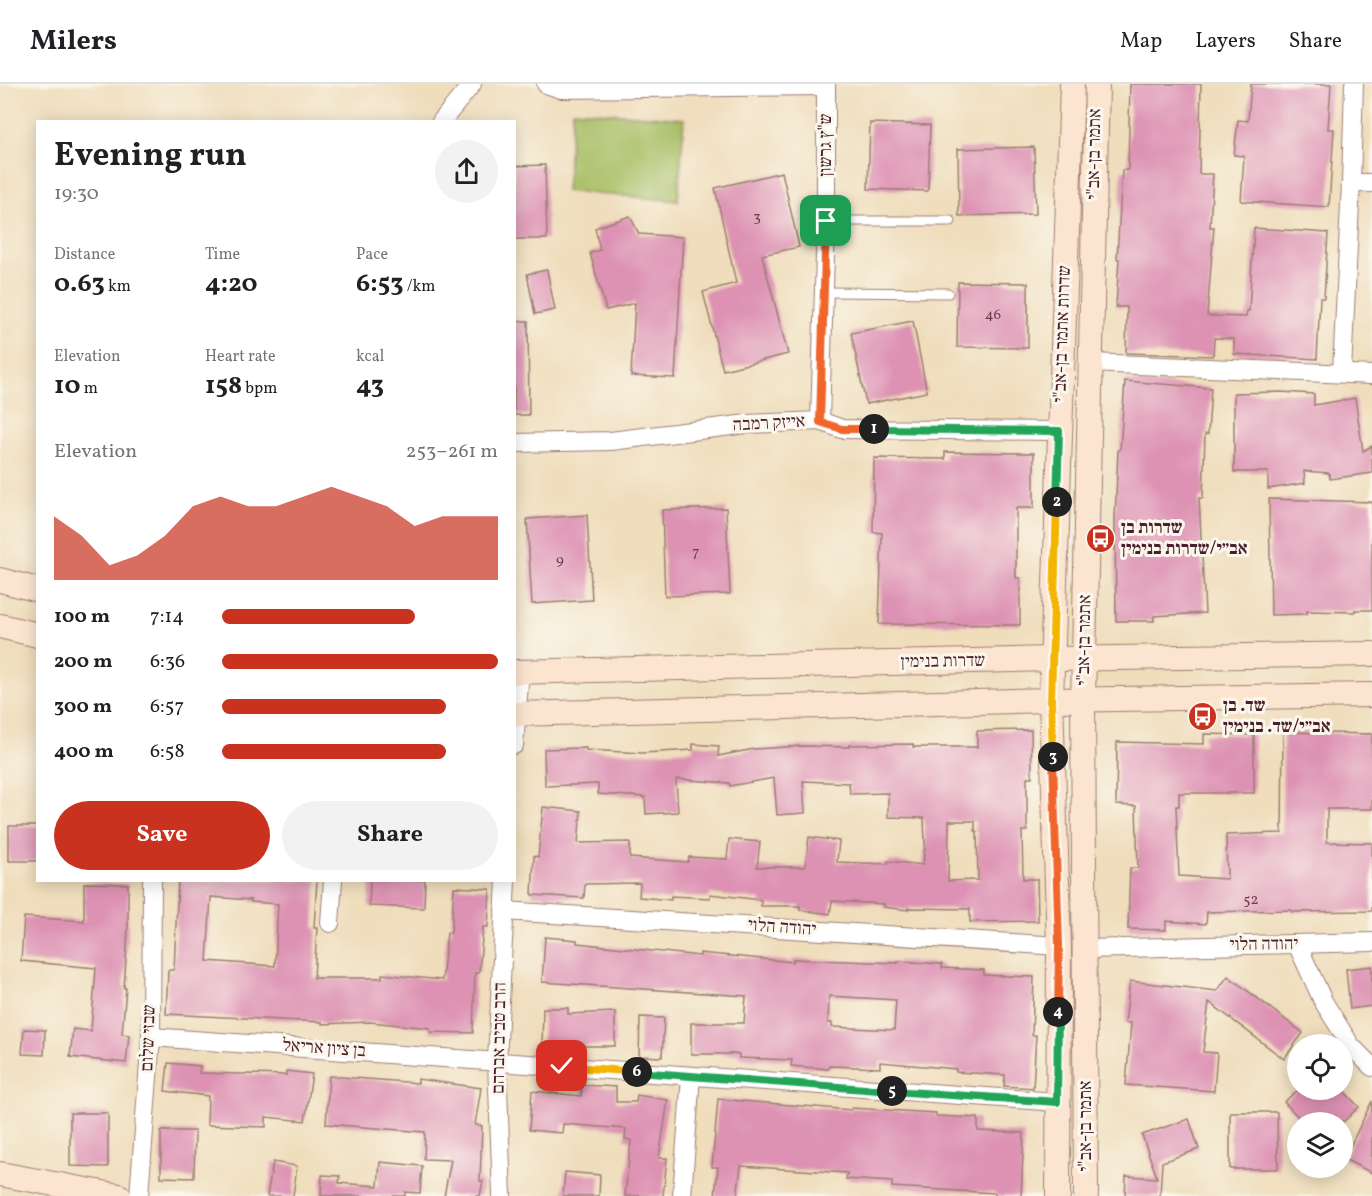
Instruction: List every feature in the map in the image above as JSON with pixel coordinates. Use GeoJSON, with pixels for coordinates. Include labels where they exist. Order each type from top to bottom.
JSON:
{"type":"FeatureCollection","features":[{"type":"Feature","properties":{"kind":"main road","name":"שדרות אתמר בן-אב\"י"},"geometry":{"type":"LineString","coordinates":[[1058,1196],[1059,946],[1051,700],[1072,84]]}},
{"type":"Feature","properties":{"kind":"main road","name":"אתמר בן-אב\"י"},"geometry":{"type":"LineString","coordinates":[[1086,1196],[1083,700],[1097,84]]}},
{"type":"Feature","properties":{"kind":"main road"},"geometry":{"type":"LineString","coordinates":[[0,580],[36,589]]}},
{"type":"Feature","properties":{"kind":"main road"},"geometry":{"type":"LineString","coordinates":[[0,626],[36,635]]}},
{"type":"Feature","properties":{"kind":"main road","name":"שדרות בנימין"},"geometry":{"type":"LineString","coordinates":[[517,672],[1372,654]]}},
{"type":"Feature","properties":{"kind":"main road"},"geometry":{"type":"LineString","coordinates":[[516,714],[1051,700],[1372,695]]}},
{"type":"Feature","properties":{"kind":"main road"},"geometry":{"type":"LineString","coordinates":[[0,1174],[119,1196]]}},
{"type":"Feature","properties":{"kind":"street"},"geometry":{"type":"LineString","coordinates":[[443,120],[472,84]]}},
{"type":"Feature","properties":{"kind":"street"},"geometry":{"type":"LineString","coordinates":[[546,84],[561,89],[826,85]]}},
{"type":"Feature","properties":{"kind":"street"},"geometry":{"type":"LineString","coordinates":[[1342,372],[1354,84]]}},
{"type":"Feature","properties":{"kind":"street","name":"ש\"ץ גרשון"},"geometry":{"type":"LineString","coordinates":[[820,422],[826,221],[826,85]]}},
{"type":"Feature","properties":{"kind":"street"},"geometry":{"type":"LineString","coordinates":[[1351,183],[1372,183]]}},
{"type":"Feature","properties":{"kind":"street"},"geometry":{"type":"LineString","coordinates":[[1091,363],[1372,375]]}},
{"type":"Feature","properties":{"kind":"street","name":"אייזק רמבה"},"geometry":{"type":"LineString","coordinates":[[516,443],[610,441],[747,424],[820,422],[842,429],[1059,431]]}},
{"type":"Feature","properties":{"kind":"street"},"geometry":{"type":"LineString","coordinates":[[516,693],[517,672]]}},
{"type":"Feature","properties":{"kind":"street","name":"שבזי שלום"},"geometry":{"type":"LineString","coordinates":[[139,1196],[151,1037],[152,882]]}},
{"type":"Feature","properties":{"kind":"street"},"geometry":{"type":"LineString","coordinates":[[330,923],[333,882]]}},
{"type":"Feature","properties":{"kind":"street","name":"הרב טביב אברהם"},"geometry":{"type":"LineString","coordinates":[[502,1196],[497,1061],[506,882]]}},
{"type":"Feature","properties":{"kind":"street","name":"יהודה הלוי"},"geometry":{"type":"LineString","coordinates":[[504,911],[1059,946]]}},
{"type":"Feature","properties":{"kind":"street","name":"יהודה הלוי"},"geometry":{"type":"LineString","coordinates":[[1085,949],[1372,942]]}},
{"type":"Feature","properties":{"kind":"street"},"geometry":{"type":"LineString","coordinates":[[1297,944],[1323,1001],[1351,1046],[1372,1067]]}},
{"type":"Feature","properties":{"kind":"street","name":"בן ציון אריאל"},"geometry":{"type":"LineString","coordinates":[[151,1037],[1057,1102]]}},
{"type":"Feature","properties":{"kind":"street"},"geometry":{"type":"LineString","coordinates":[[682,1196],[691,1076]]}},
{"type":"Feature","properties":{"kind":"lane"},"geometry":{"type":"LineString","coordinates":[[826,221],[951,221]]}},
{"type":"Feature","properties":{"kind":"lane"},"geometry":{"type":"LineString","coordinates":[[824,292],[948,293]]}},
{"type":"Feature","properties":{"kind":"green space"},"geometry":{"type":"Polygon","coordinates":[[[573,110],[684,119],[678,201],[566,191],[573,110]]]}},
{"type":"Feature","properties":{"kind":"building"},"geometry":{"type":"Polygon","coordinates":[[[1130,84],[1201,84],[1199,174],[1213,174],[1210,227],[1214,227],[1207,316],[1246,317],[1249,311],[1254,228],[1328,233],[1324,298],[1320,298],[1317,359],[1234,354],[1234,339],[1214,338],[1213,356],[1126,353],[1127,307],[1116,307],[1122,170],[1128,170],[1130,84]]]}},
{"type":"Feature","properties":{"kind":"building"},"geometry":{"type":"Polygon","coordinates":[[[1251,84],[1331,84],[1328,129],[1334,129],[1329,207],[1241,201],[1244,156],[1234,155],[1238,120],[1248,121],[1251,84]]]}},
{"type":"Feature","properties":{"kind":"building"},"geometry":{"type":"Polygon","coordinates":[[[870,123],[930,125],[928,191],[868,189],[870,123]]]}},
{"type":"Feature","properties":{"kind":"building"},"geometry":{"type":"Polygon","coordinates":[[[1034,147],[1036,214],[959,216],[958,149],[1034,147]]]}},
{"type":"Feature","properties":{"kind":"building"},"geometry":{"type":"Polygon","coordinates":[[[545,165],[547,239],[516,239],[516,166],[545,165]]]}},
{"type":"Feature","properties":{"kind":"building"},"geometry":{"type":"Polygon","coordinates":[[[782,172],[799,247],[762,255],[788,354],[723,370],[703,292],[736,283],[715,188],[782,172]]]}},
{"type":"Feature","properties":{"kind":"building"},"geometry":{"type":"Polygon","coordinates":[[[630,216],[639,234],[683,237],[675,378],[631,376],[635,303],[606,310],[590,253],[600,250],[595,228],[630,216]]]}},
{"type":"Feature","properties":{"kind":"building"},"geometry":{"type":"Polygon","coordinates":[[[547,270],[555,310],[535,314],[527,274],[547,270]]]}},
{"type":"Feature","properties":{"kind":"building"},"geometry":{"type":"Polygon","coordinates":[[[958,282],[1028,283],[1028,348],[957,347],[958,282]]]}},
{"type":"Feature","properties":{"kind":"building"},"geometry":{"type":"Polygon","coordinates":[[[516,321],[528,321],[529,415],[516,415],[516,321]]]}},
{"type":"Feature","properties":{"kind":"building"},"geometry":{"type":"Polygon","coordinates":[[[913,321],[927,392],[866,404],[851,333],[913,321]]]}},
{"type":"Feature","properties":{"kind":"building"},"geometry":{"type":"Polygon","coordinates":[[[1125,381],[1211,388],[1208,434],[1205,434],[1203,498],[1199,498],[1205,613],[1154,616],[1154,621],[1116,621],[1115,519],[1118,450],[1120,450],[1125,381]]]}},
{"type":"Feature","properties":{"kind":"building"},"geometry":{"type":"Polygon","coordinates":[[[1234,393],[1314,394],[1314,405],[1355,398],[1363,451],[1372,446],[1372,473],[1330,479],[1329,473],[1304,471],[1305,483],[1268,489],[1268,472],[1234,472],[1234,393]]]}},
{"type":"Feature","properties":{"kind":"building"},"geometry":{"type":"Polygon","coordinates":[[[945,452],[1034,453],[1034,508],[1016,508],[1016,578],[1020,578],[1020,625],[879,624],[882,533],[873,532],[874,458],[945,459],[945,452]]]}},
{"type":"Feature","properties":{"kind":"building"},"geometry":{"type":"Polygon","coordinates":[[[1269,499],[1372,502],[1372,610],[1307,611],[1307,614],[1271,615],[1269,499]]]}},
{"type":"Feature","properties":{"kind":"building"},"geometry":{"type":"Polygon","coordinates":[[[726,508],[730,594],[665,596],[662,510],[726,508]]]}},
{"type":"Feature","properties":{"kind":"building"},"geometry":{"type":"Polygon","coordinates":[[[587,515],[592,600],[532,604],[527,519],[587,515]]]}},
{"type":"Feature","properties":{"kind":"building"},"geometry":{"type":"Polygon","coordinates":[[[1031,730],[1032,777],[1027,777],[1027,831],[1022,831],[1023,879],[1037,879],[1038,921],[970,922],[970,909],[908,908],[908,910],[883,907],[884,904],[832,901],[830,914],[800,910],[800,906],[761,906],[761,900],[710,894],[710,898],[671,896],[671,900],[639,897],[640,883],[585,884],[584,898],[532,895],[534,856],[538,857],[543,807],[581,811],[578,843],[630,842],[630,858],[688,862],[689,857],[727,859],[729,839],[760,842],[757,867],[805,867],[809,837],[839,841],[837,862],[888,864],[888,861],[923,865],[925,845],[924,818],[888,817],[888,793],[850,794],[849,783],[803,781],[805,813],[777,815],[774,778],[730,786],[729,783],[676,779],[678,812],[646,814],[645,797],[598,794],[598,784],[545,786],[544,749],[586,748],[586,750],[643,753],[693,750],[693,744],[719,746],[718,756],[754,749],[802,746],[849,747],[849,745],[913,744],[913,747],[977,747],[977,731],[1031,730]],[[949,821],[948,881],[978,880],[975,821],[949,821]]]}},
{"type":"Feature","properties":{"kind":"building"},"geometry":{"type":"Polygon","coordinates":[[[1283,732],[1372,734],[1372,809],[1327,809],[1327,842],[1372,843],[1372,911],[1207,912],[1206,924],[1166,921],[1166,930],[1128,929],[1130,868],[1138,868],[1136,806],[1116,805],[1117,742],[1204,744],[1204,734],[1254,735],[1254,793],[1179,793],[1179,806],[1176,806],[1179,876],[1227,879],[1226,835],[1282,833],[1283,732]]]}},
{"type":"Feature","properties":{"kind":"building"},"geometry":{"type":"Polygon","coordinates":[[[9,826],[36,826],[36,861],[9,861],[9,826]]]}},
{"type":"Feature","properties":{"kind":"building"},"geometry":{"type":"Polygon","coordinates":[[[178,882],[317,882],[314,978],[382,978],[382,974],[442,980],[447,933],[451,933],[454,887],[490,889],[488,927],[483,927],[479,973],[475,973],[473,1033],[430,1032],[430,1028],[370,1022],[322,1024],[322,1022],[166,1014],[168,970],[174,970],[178,882]],[[211,897],[207,961],[275,966],[278,904],[251,902],[251,900],[211,897]]]}},
{"type":"Feature","properties":{"kind":"building"},"geometry":{"type":"Polygon","coordinates":[[[370,882],[425,882],[424,908],[369,906],[370,882]]]}},
{"type":"Feature","properties":{"kind":"building"},"geometry":{"type":"Polygon","coordinates":[[[84,883],[128,884],[124,988],[126,988],[122,1034],[129,1035],[126,1063],[70,1057],[73,1029],[91,1031],[96,968],[21,961],[24,917],[84,921],[84,883]]]}},
{"type":"Feature","properties":{"kind":"building"},"geometry":{"type":"Polygon","coordinates":[[[545,937],[577,940],[577,943],[700,956],[700,953],[793,962],[793,959],[898,963],[898,961],[942,964],[942,968],[984,970],[984,975],[1034,977],[1032,1035],[1036,1035],[1033,1088],[1004,1086],[1005,1075],[956,1072],[956,1069],[880,1062],[880,1068],[829,1066],[828,1069],[791,1066],[792,1060],[739,1058],[739,1054],[691,1054],[691,1023],[744,1023],[746,996],[542,982],[545,937]],[[829,996],[828,1023],[832,1023],[832,1027],[894,1030],[896,1000],[829,996]]]}},
{"type":"Feature","properties":{"kind":"building"},"geometry":{"type":"Polygon","coordinates":[[[1372,966],[1372,1006],[1350,1009],[1346,969],[1372,966]]]}},
{"type":"Feature","properties":{"kind":"building"},"geometry":{"type":"Polygon","coordinates":[[[1228,976],[1303,1033],[1287,1034],[1287,1055],[1284,1059],[1209,1002],[1203,1052],[1217,1053],[1214,1091],[1126,1085],[1131,1023],[1125,1023],[1130,981],[1217,991],[1228,976]]]}},
{"type":"Feature","properties":{"kind":"building"},"geometry":{"type":"Polygon","coordinates":[[[543,1008],[568,1008],[568,1014],[615,1012],[615,1046],[542,1046],[543,1008]]]}},
{"type":"Feature","properties":{"kind":"building"},"geometry":{"type":"Polygon","coordinates":[[[640,1017],[664,1018],[662,1057],[639,1056],[640,1017]]]}},
{"type":"Feature","properties":{"kind":"building"},"geometry":{"type":"Polygon","coordinates":[[[24,1029],[45,1030],[44,1055],[22,1054],[24,1029]]]}},
{"type":"Feature","properties":{"kind":"building"},"geometry":{"type":"Polygon","coordinates":[[[168,1063],[200,1066],[199,1073],[286,1075],[286,1071],[312,1074],[305,1121],[266,1117],[266,1127],[207,1125],[208,1096],[165,1091],[168,1063]]]}},
{"type":"Feature","properties":{"kind":"building"},"geometry":{"type":"Polygon","coordinates":[[[329,1076],[418,1083],[418,1079],[481,1088],[475,1125],[482,1126],[480,1181],[483,1181],[480,1196],[444,1196],[451,1160],[424,1159],[425,1132],[326,1124],[329,1076]]]}},
{"type":"Feature","properties":{"kind":"building"},"geometry":{"type":"Polygon","coordinates":[[[582,1085],[616,1087],[616,1102],[636,1102],[637,1095],[668,1100],[659,1158],[667,1158],[663,1196],[625,1196],[631,1140],[625,1139],[626,1129],[563,1124],[562,1133],[529,1130],[532,1091],[581,1096],[582,1085]]]}},
{"type":"Feature","properties":{"kind":"building"},"geometry":{"type":"Polygon","coordinates":[[[718,1099],[851,1110],[852,1108],[936,1113],[936,1116],[978,1118],[978,1131],[1024,1133],[1021,1196],[995,1196],[995,1193],[892,1187],[892,1182],[846,1179],[847,1173],[741,1166],[737,1196],[715,1196],[718,1167],[712,1167],[718,1099]]]}},
{"type":"Feature","properties":{"kind":"building"},"geometry":{"type":"Polygon","coordinates":[[[1287,1099],[1352,1100],[1359,1107],[1353,1113],[1294,1112],[1284,1102],[1287,1099]]]}},
{"type":"Feature","properties":{"kind":"building"},"geometry":{"type":"Polygon","coordinates":[[[1372,1101],[1372,1173],[1353,1164],[1353,1140],[1372,1101]]]}},
{"type":"Feature","properties":{"kind":"building"},"geometry":{"type":"Polygon","coordinates":[[[1230,1112],[1277,1112],[1278,1169],[1230,1169],[1230,1112]]]}},
{"type":"Feature","properties":{"kind":"building"},"geometry":{"type":"Polygon","coordinates":[[[70,1113],[108,1113],[108,1167],[70,1166],[70,1113]]]}},
{"type":"Feature","properties":{"kind":"building"},"geometry":{"type":"Polygon","coordinates":[[[1189,1119],[1199,1149],[1162,1162],[1160,1196],[1125,1196],[1126,1176],[1157,1178],[1142,1135],[1189,1119]]]}},
{"type":"Feature","properties":{"kind":"building"},"geometry":{"type":"Polygon","coordinates":[[[161,1131],[195,1131],[194,1178],[161,1177],[161,1131]]]}},
{"type":"Feature","properties":{"kind":"building"},"geometry":{"type":"Polygon","coordinates":[[[273,1162],[297,1166],[293,1196],[267,1196],[273,1162]]]}},
{"type":"Feature","properties":{"kind":"building"},"geometry":{"type":"Polygon","coordinates":[[[380,1162],[422,1166],[420,1193],[405,1192],[405,1196],[321,1196],[322,1175],[340,1176],[339,1183],[378,1186],[380,1162]]]}},
{"type":"Feature","properties":{"kind":"building"},"geometry":{"type":"Polygon","coordinates":[[[565,1172],[600,1175],[599,1196],[563,1196],[565,1172]]]}},
{"type":"Feature","properties":{"kind":"place","name":"שדרות בן אב״י/שדרות בנימין"},"geometry":{"type":"Point","coordinates":[1100,538]}},
{"type":"Feature","properties":{"kind":"place","name":"שד. בן אב״י/שד. בנימין"},"geometry":{"type":"Point","coordinates":[1202,716]}},
{"type":"Feature","properties":{"kind":"route"},"geometry":{"type":"LineString","coordinates":[[562,1066],[1057,1102],[1059,946],[1051,700],[1059,431],[842,429],[820,422],[826,221]]}}]}
